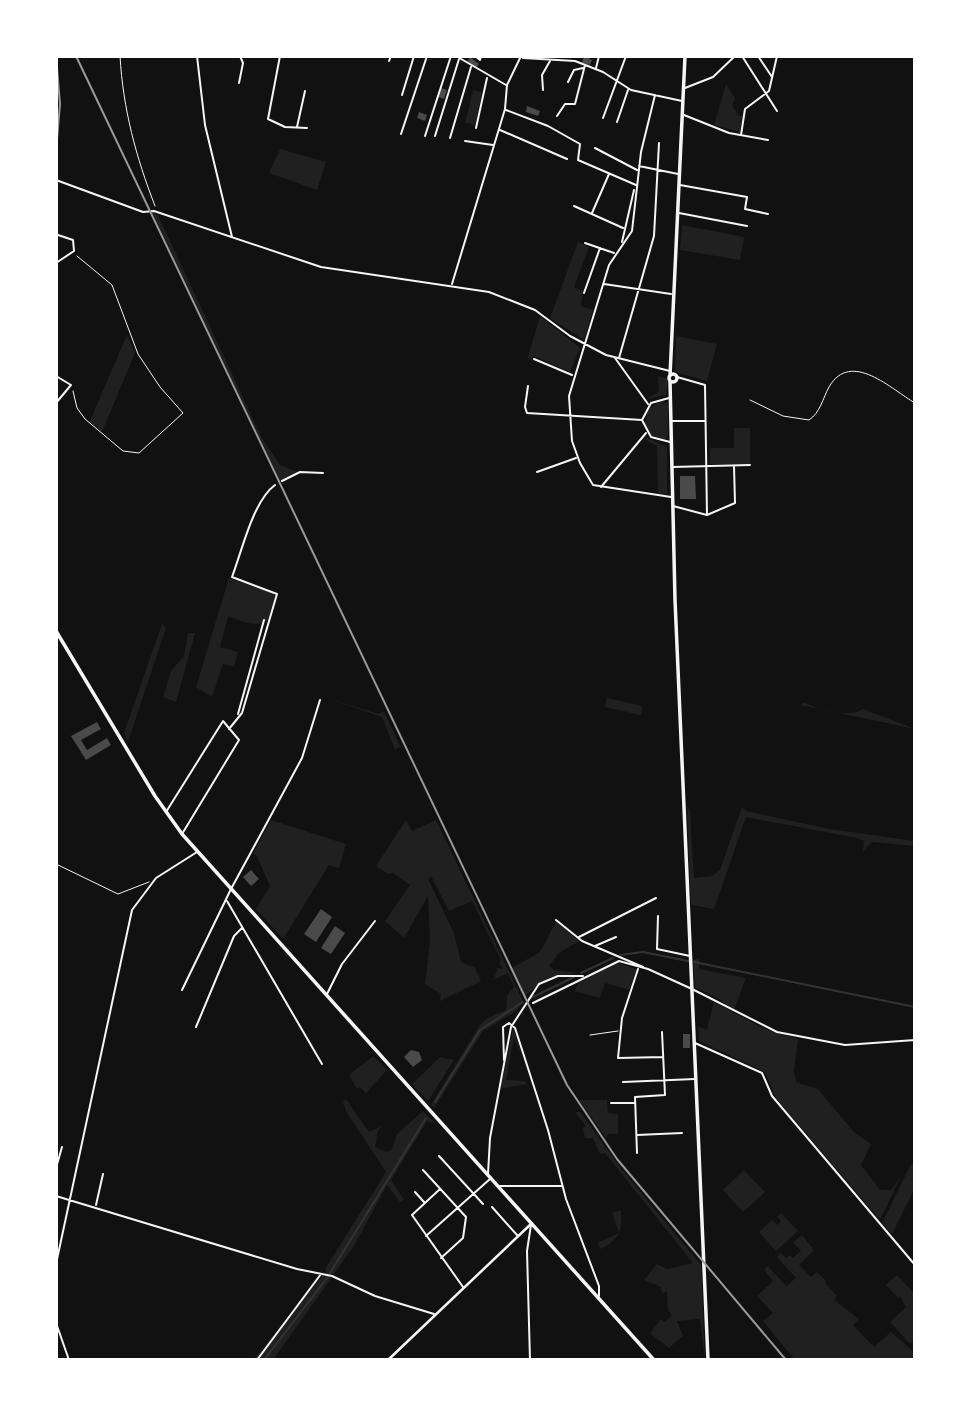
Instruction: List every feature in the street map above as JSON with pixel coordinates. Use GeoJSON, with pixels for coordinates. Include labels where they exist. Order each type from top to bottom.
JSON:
{"type":"FeatureCollection","features":[{"type":"Feature","properties":{"kind":"main road"},"geometry":{"type":"LineString","coordinates":[[685,56],[670,442],[708,1360]]}},
{"type":"Feature","properties":{"kind":"main road"},"geometry":{"type":"LineString","coordinates":[[56,631],[165,813],[182,834],[654,1360]]}},
{"type":"Feature","properties":{"kind":"street"},"geometry":{"type":"LineString","coordinates":[[197,56],[205,125],[217,164],[232,238]]}},
{"type":"Feature","properties":{"kind":"street"},"geometry":{"type":"LineString","coordinates":[[239,83],[243,63],[240,56]]}},
{"type":"Feature","properties":{"kind":"street"},"geometry":{"type":"LineString","coordinates":[[280,56],[268,119],[276,124],[307,128]]}},
{"type":"Feature","properties":{"kind":"street"},"geometry":{"type":"LineString","coordinates":[[389,61],[391,56]]}},
{"type":"Feature","properties":{"kind":"street"},"geometry":{"type":"LineString","coordinates":[[401,95],[414,56]]}},
{"type":"Feature","properties":{"kind":"street"},"geometry":{"type":"LineString","coordinates":[[401,134],[427,56]]}},
{"type":"Feature","properties":{"kind":"street"},"geometry":{"type":"LineString","coordinates":[[425,136],[451,56]]}},
{"type":"Feature","properties":{"kind":"street"},"geometry":{"type":"LineString","coordinates":[[456,56],[487,77],[507,85]]}},
{"type":"Feature","properties":{"kind":"street"},"geometry":{"type":"LineString","coordinates":[[464,62],[467,56]]}},
{"type":"Feature","properties":{"kind":"street"},"geometry":{"type":"LineString","coordinates":[[475,56],[480,60],[481,56]]}},
{"type":"Feature","properties":{"kind":"street"},"geometry":{"type":"LineString","coordinates":[[578,62],[579,56]]}},
{"type":"Feature","properties":{"kind":"street"},"geometry":{"type":"LineString","coordinates":[[596,68],[599,56]]}},
{"type":"Feature","properties":{"kind":"street"},"geometry":{"type":"LineString","coordinates":[[603,118],[626,56]]}},
{"type":"Feature","properties":{"kind":"street"},"geometry":{"type":"LineString","coordinates":[[684,88],[713,77],[735,56]]}},
{"type":"Feature","properties":{"kind":"street"},"geometry":{"type":"LineString","coordinates":[[742,56],[777,111]]}},
{"type":"Feature","properties":{"kind":"street"},"geometry":{"type":"LineString","coordinates":[[758,56],[772,78]]}},
{"type":"Feature","properties":{"kind":"street"},"geometry":{"type":"LineString","coordinates":[[452,285],[505,109],[507,85],[522,57],[550,60],[558,58],[578,62],[596,68],[629,89],[684,102]]}},
{"type":"Feature","properties":{"kind":"street"},"geometry":{"type":"LineString","coordinates":[[741,135],[745,109],[766,93],[776,57]]}},
{"type":"Feature","properties":{"kind":"street"},"geometry":{"type":"LineString","coordinates":[[435,136],[460,58]]}},
{"type":"Feature","properties":{"kind":"street"},"geometry":{"type":"LineString","coordinates":[[543,90],[542,75],[550,60]]}},
{"type":"Feature","properties":{"kind":"street"},"geometry":{"type":"LineString","coordinates":[[557,116],[565,104],[575,104],[585,64]]}},
{"type":"Feature","properties":{"kind":"street"},"geometry":{"type":"LineString","coordinates":[[450,138],[471,66]]}},
{"type":"Feature","properties":{"kind":"street"},"geometry":{"type":"LineString","coordinates":[[568,82],[574,70],[584,68]]}},
{"type":"Feature","properties":{"kind":"street"},"geometry":{"type":"LineString","coordinates":[[476,128],[487,77]]}},
{"type":"Feature","properties":{"kind":"street"},"geometry":{"type":"LineString","coordinates":[[617,122],[629,89]]}},
{"type":"Feature","properties":{"kind":"street"},"geometry":{"type":"LineString","coordinates":[[296,128],[305,91]]}},
{"type":"Feature","properties":{"kind":"street"},"geometry":{"type":"LineString","coordinates":[[655,95],[638,166],[632,231],[615,254],[603,284],[573,375],[568,416],[577,457],[591,481],[600,488],[672,497]]}},
{"type":"Feature","properties":{"kind":"street"},"geometry":{"type":"LineString","coordinates":[[505,109],[548,126],[580,144],[578,160],[636,186]]}},
{"type":"Feature","properties":{"kind":"street"},"geometry":{"type":"LineString","coordinates":[[683,115],[741,135],[768,140]]}},
{"type":"Feature","properties":{"kind":"street"},"geometry":{"type":"LineString","coordinates":[[499,130],[567,159]]}},
{"type":"Feature","properties":{"kind":"street"},"geometry":{"type":"LineString","coordinates":[[465,141],[494,145]]}},
{"type":"Feature","properties":{"kind":"street"},"geometry":{"type":"LineString","coordinates":[[617,358],[654,236],[659,143]]}},
{"type":"Feature","properties":{"kind":"street"},"geometry":{"type":"LineString","coordinates":[[596,148],[638,171]]}},
{"type":"Feature","properties":{"kind":"street"},"geometry":{"type":"LineString","coordinates":[[638,166],[680,174]]}},
{"type":"Feature","properties":{"kind":"street"},"geometry":{"type":"LineString","coordinates":[[592,214],[609,174]]}},
{"type":"Feature","properties":{"kind":"street"},"geometry":{"type":"LineString","coordinates":[[56,184],[57,180],[143,212],[158,212],[321,267],[384,278],[452,285],[514,300],[535,310],[585,345],[617,358],[705,385],[707,514]]}},
{"type":"Feature","properties":{"kind":"street"},"geometry":{"type":"LineString","coordinates":[[679,185],[747,197],[745,209],[768,214]]}},
{"type":"Feature","properties":{"kind":"street"},"geometry":{"type":"LineString","coordinates":[[622,244],[636,186]]}},
{"type":"Feature","properties":{"kind":"street"},"geometry":{"type":"LineString","coordinates":[[574,206],[624,228]]}},
{"type":"Feature","properties":{"kind":"street"},"geometry":{"type":"LineString","coordinates":[[678,213],[747,226]]}},
{"type":"Feature","properties":{"kind":"street"},"geometry":{"type":"LineString","coordinates":[[56,263],[74,251],[73,240],[57,235]]}},
{"type":"Feature","properties":{"kind":"street"},"geometry":{"type":"LineString","coordinates":[[585,243],[615,254]]}},
{"type":"Feature","properties":{"kind":"street"},"geometry":{"type":"LineString","coordinates":[[584,293],[600,248]]}},
{"type":"Feature","properties":{"kind":"street"},"geometry":{"type":"LineString","coordinates":[[603,284],[674,294]]}},
{"type":"Feature","properties":{"kind":"street"},"geometry":{"type":"LineString","coordinates":[[617,358],[648,405]]}},
{"type":"Feature","properties":{"kind":"street"},"geometry":{"type":"LineString","coordinates":[[534,359],[573,375]]}},
{"type":"Feature","properties":{"kind":"street"},"geometry":{"type":"LineString","coordinates":[[56,376],[71,385],[56,403]]}},
{"type":"Feature","properties":{"kind":"street"},"geometry":{"type":"LineString","coordinates":[[528,386],[527,413],[642,420]]}},
{"type":"Feature","properties":{"kind":"street"},"geometry":{"type":"LineString","coordinates":[[670,396],[648,405],[642,420],[646,433],[659,441],[670,442]]}},
{"type":"Feature","properties":{"kind":"street"},"geometry":{"type":"LineString","coordinates":[[670,421],[706,421]]}},
{"type":"Feature","properties":{"kind":"street"},"geometry":{"type":"LineString","coordinates":[[600,488],[646,433]]}},
{"type":"Feature","properties":{"kind":"street"},"geometry":{"type":"LineString","coordinates":[[537,471],[577,457]]}},
{"type":"Feature","properties":{"kind":"street"},"geometry":{"type":"LineString","coordinates":[[671,467],[750,465]]}},
{"type":"Feature","properties":{"kind":"street"},"geometry":{"type":"LineString","coordinates":[[673,506],[707,514],[735,503],[734,466]]}},
{"type":"Feature","properties":{"kind":"street"},"geometry":{"type":"LineString","coordinates":[[282,481],[300,472],[323,473]]}},
{"type":"Feature","properties":{"kind":"street"},"geometry":{"type":"LineString","coordinates":[[238,715],[242,713],[277,594],[232,577],[256,511],[266,492],[275,485]]}},
{"type":"Feature","properties":{"kind":"street"},"geometry":{"type":"LineString","coordinates":[[229,729],[238,715],[264,620]]}},
{"type":"Feature","properties":{"kind":"street"},"geometry":{"type":"LineString","coordinates":[[183,990],[231,888],[302,758],[320,700]]}},
{"type":"Feature","properties":{"kind":"street"},"geometry":{"type":"LineString","coordinates":[[165,813],[223,721],[239,740],[182,834]]}},
{"type":"Feature","properties":{"kind":"street"},"geometry":{"type":"LineString","coordinates":[[56,1264],[129,918],[135,903],[152,882],[197,852]]}},
{"type":"Feature","properties":{"kind":"street"},"geometry":{"type":"LineString","coordinates":[[578,937],[656,898]]}},
{"type":"Feature","properties":{"kind":"street"},"geometry":{"type":"LineString","coordinates":[[226,900],[322,1064]]}},
{"type":"Feature","properties":{"kind":"street"},"geometry":{"type":"LineString","coordinates":[[658,916],[657,949],[691,957]]}},
{"type":"Feature","properties":{"kind":"street"},"geometry":{"type":"LineString","coordinates":[[556,920],[594,947],[692,989],[777,1032],[845,1045],[915,1040]]}},
{"type":"Feature","properties":{"kind":"street"},"geometry":{"type":"LineString","coordinates":[[327,995],[342,964],[374,921]]}},
{"type":"Feature","properties":{"kind":"street"},"geometry":{"type":"LineString","coordinates":[[196,1027],[234,936],[243,927]]}},
{"type":"Feature","properties":{"kind":"street"},"geometry":{"type":"LineString","coordinates":[[594,947],[616,937]]}},
{"type":"Feature","properties":{"kind":"street"},"geometry":{"type":"LineString","coordinates":[[533,1003],[619,961],[648,969]]}},
{"type":"Feature","properties":{"kind":"street"},"geometry":{"type":"LineString","coordinates":[[639,968],[620,1031],[618,1058],[664,1057]]}},
{"type":"Feature","properties":{"kind":"street"},"geometry":{"type":"LineString","coordinates":[[425,1236],[489,1177],[490,1138],[510,1030],[534,990],[558,976],[584,976]]}},
{"type":"Feature","properties":{"kind":"street"},"geometry":{"type":"LineString","coordinates":[[504,1060],[503,1027],[509,1023],[515,1028],[562,1186],[599,1286],[599,1297]]}},
{"type":"Feature","properties":{"kind":"street"},"geometry":{"type":"LineString","coordinates":[[637,1153],[635,1097],[665,1095],[662,1032]]}},
{"type":"Feature","properties":{"kind":"street"},"geometry":{"type":"LineString","coordinates":[[694,1043],[762,1073],[772,1096],[915,1265]]}},
{"type":"Feature","properties":{"kind":"street"},"geometry":{"type":"LineString","coordinates":[[624,1083],[696,1079]]}},
{"type":"Feature","properties":{"kind":"street"},"geometry":{"type":"LineString","coordinates":[[611,1103],[635,1103]]}},
{"type":"Feature","properties":{"kind":"street"},"geometry":{"type":"LineString","coordinates":[[636,1135],[681,1133]]}},
{"type":"Feature","properties":{"kind":"street"},"geometry":{"type":"LineString","coordinates":[[56,1168],[62,1147]]}},
{"type":"Feature","properties":{"kind":"street"},"geometry":{"type":"LineString","coordinates":[[439,1156],[483,1204]]}},
{"type":"Feature","properties":{"kind":"street"},"geometry":{"type":"LineString","coordinates":[[423,1170],[466,1217],[463,1238],[441,1258]]}},
{"type":"Feature","properties":{"kind":"street"},"geometry":{"type":"LineString","coordinates":[[96,1206],[103,1174]]}},
{"type":"Feature","properties":{"kind":"street"},"geometry":{"type":"LineString","coordinates":[[497,1186],[562,1186]]}},
{"type":"Feature","properties":{"kind":"street"},"geometry":{"type":"LineString","coordinates":[[440,1188],[412,1214],[463,1287]]}},
{"type":"Feature","properties":{"kind":"street"},"geometry":{"type":"LineString","coordinates":[[415,1192],[425,1203]]}},
{"type":"Feature","properties":{"kind":"street"},"geometry":{"type":"LineString","coordinates":[[56,1196],[244,1253],[332,1276],[375,1296],[435,1315]]}},
{"type":"Feature","properties":{"kind":"street"},"geometry":{"type":"LineString","coordinates":[[492,1207],[517,1235]]}},
{"type":"Feature","properties":{"kind":"street"},"geometry":{"type":"LineString","coordinates":[[388,1360],[532,1223]]}},
{"type":"Feature","properties":{"kind":"street"},"geometry":{"type":"LineString","coordinates":[[530,1360],[527,1251],[532,1223]]}},
{"type":"Feature","properties":{"kind":"street"},"geometry":{"type":"LineString","coordinates":[[257,1360],[324,1274]]}},
{"type":"Feature","properties":{"kind":"street"},"geometry":{"type":"LineString","coordinates":[[56,1323],[57,1337],[69,1360]]}},
{"type":"Feature","properties":{"kind":"lane"},"geometry":{"type":"LineString","coordinates":[[590,1035],[620,1031]]}},
{"type":"Feature","properties":{"kind":"path"},"geometry":{"type":"LineString","coordinates":[[120,56],[126,112],[133,143],[158,212]]}},
{"type":"Feature","properties":{"kind":"path"},"geometry":{"type":"LineString","coordinates":[[71,385],[81,415],[125,453],[139,453],[184,413],[160,387],[138,354],[111,285],[74,251]]}},
{"type":"Feature","properties":{"kind":"path"},"geometry":{"type":"LineString","coordinates":[[750,400],[783,416],[809,420],[816,414],[834,379],[847,372],[866,374],[885,381],[915,403]]}},
{"type":"Feature","properties":{"kind":"path"},"geometry":{"type":"LineString","coordinates":[[56,864],[118,894],[152,882]]}},
{"type":"Feature","properties":{"kind":"shaded area"},"geometry":{"type":"Polygon","coordinates":[[[726,84],[735,98],[732,106],[739,116],[742,116],[740,132],[714,125],[726,84]]]}},
{"type":"Feature","properties":{"kind":"shaded area"},"geometry":{"type":"Polygon","coordinates":[[[473,90],[482,92],[475,125],[465,123],[473,90]]]}},
{"type":"Feature","properties":{"kind":"shaded area"},"geometry":{"type":"Polygon","coordinates":[[[280,149],[326,162],[317,190],[269,173],[280,149]]]}},
{"type":"Feature","properties":{"kind":"shaded area"},"geometry":{"type":"Polygon","coordinates":[[[152,212],[158,215],[262,438],[280,465],[298,472],[280,481],[152,212]]]}},
{"type":"Feature","properties":{"kind":"shaded area"},"geometry":{"type":"Polygon","coordinates":[[[682,225],[744,237],[740,260],[680,250],[682,225]]]}},
{"type":"Feature","properties":{"kind":"shaded area"},"geometry":{"type":"Polygon","coordinates":[[[578,242],[589,247],[574,287],[583,291],[581,306],[593,310],[584,340],[550,318],[578,242]]]}},
{"type":"Feature","properties":{"kind":"shaded area"},"geometry":{"type":"Polygon","coordinates":[[[540,316],[580,348],[570,372],[534,356],[530,360],[528,357],[540,316]]]}},
{"type":"Feature","properties":{"kind":"shaded area"},"geometry":{"type":"Polygon","coordinates":[[[127,335],[135,353],[102,432],[89,423],[127,335]]]}},
{"type":"Feature","properties":{"kind":"shaded area"},"geometry":{"type":"Polygon","coordinates":[[[676,336],[717,344],[707,381],[675,372],[676,336]]]}},
{"type":"Feature","properties":{"kind":"shaded area"},"geometry":{"type":"Polygon","coordinates":[[[658,376],[668,379],[666,395],[644,400],[659,392],[658,376]]]}},
{"type":"Feature","properties":{"kind":"shaded area"},"geometry":{"type":"Polygon","coordinates":[[[661,400],[668,404],[668,436],[665,440],[651,435],[645,423],[648,410],[661,400]]]}},
{"type":"Feature","properties":{"kind":"shaded area"},"geometry":{"type":"Polygon","coordinates":[[[734,428],[750,428],[750,464],[710,464],[710,448],[734,448],[734,428]]]}},
{"type":"Feature","properties":{"kind":"shaded area"},"geometry":{"type":"Polygon","coordinates":[[[644,439],[667,447],[667,494],[658,493],[657,446],[644,439]]]}},
{"type":"Feature","properties":{"kind":"shaded area"},"geometry":{"type":"Polygon","coordinates":[[[229,578],[272,593],[275,597],[268,620],[263,623],[248,623],[228,616],[220,647],[238,652],[234,667],[223,664],[212,697],[196,687],[229,578]]]}},
{"type":"Feature","properties":{"kind":"shaded area"},"geometry":{"type":"Polygon","coordinates":[[[162,624],[166,628],[128,742],[124,733],[162,624]]]}},
{"type":"Feature","properties":{"kind":"shaded area"},"geometry":{"type":"Polygon","coordinates":[[[188,633],[195,633],[176,702],[163,697],[171,671],[184,656],[188,633]]]}},
{"type":"Feature","properties":{"kind":"shaded area"},"geometry":{"type":"Polygon","coordinates":[[[607,698],[642,706],[641,715],[605,707],[607,698]]]}},
{"type":"Feature","properties":{"kind":"shaded area"},"geometry":{"type":"Polygon","coordinates":[[[329,699],[379,714],[384,711],[400,746],[395,750],[382,717],[329,699]]]}},
{"type":"Feature","properties":{"kind":"shaded area"},"geometry":{"type":"Polygon","coordinates":[[[804,702],[810,705],[822,709],[801,705],[804,702]]]}},
{"type":"Feature","properties":{"kind":"shaded area"},"geometry":{"type":"Polygon","coordinates":[[[863,709],[915,729],[837,712],[850,713],[863,709]]]}},
{"type":"Feature","properties":{"kind":"shaded area"},"geometry":{"type":"Polygon","coordinates":[[[687,806],[690,810],[694,878],[712,876],[720,870],[742,807],[746,811],[829,829],[915,841],[915,846],[872,842],[863,851],[864,841],[857,838],[746,817],[714,909],[691,905],[687,806]]]}},
{"type":"Feature","properties":{"kind":"shaded area"},"geometry":{"type":"Polygon","coordinates":[[[271,820],[346,844],[339,868],[329,865],[283,939],[256,909],[270,886],[257,856],[253,854],[271,820]]]}},
{"type":"Feature","properties":{"kind":"shaded area"},"geometry":{"type":"Polygon","coordinates":[[[406,820],[412,831],[436,820],[523,1001],[516,1011],[483,1031],[434,1108],[431,1105],[480,1025],[486,1019],[506,1010],[507,996],[514,987],[508,973],[493,980],[498,968],[503,969],[499,963],[501,960],[472,901],[449,911],[431,876],[428,879],[454,933],[461,962],[475,968],[481,981],[440,1001],[441,994],[425,984],[430,941],[428,896],[404,938],[385,921],[410,885],[393,873],[388,874],[376,866],[406,820]]]}},
{"type":"Feature","properties":{"kind":"shaded area"},"geometry":{"type":"Polygon","coordinates":[[[556,922],[579,941],[559,953],[549,966],[554,970],[579,973],[550,977],[525,995],[512,968],[540,952],[556,922]]]}},
{"type":"Feature","properties":{"kind":"shaded area"},"geometry":{"type":"Polygon","coordinates":[[[699,959],[699,969],[746,978],[734,1010],[695,987],[693,960],[699,959]]]}},
{"type":"Feature","properties":{"kind":"shaded area"},"geometry":{"type":"Polygon","coordinates":[[[617,963],[636,969],[629,990],[605,983],[600,998],[575,991],[578,983],[617,963]]]}},
{"type":"Feature","properties":{"kind":"shaded area"},"geometry":{"type":"Polygon","coordinates":[[[714,1002],[765,1029],[798,1039],[794,1071],[796,1082],[818,1089],[854,1132],[871,1144],[861,1165],[880,1190],[891,1190],[901,1176],[880,1220],[776,1098],[765,1072],[699,1041],[698,1026],[707,1030],[714,1002]]]}},
{"type":"Feature","properties":{"kind":"shaded area"},"geometry":{"type":"Polygon","coordinates":[[[513,1028],[523,1058],[514,1037],[506,1080],[525,1081],[527,1084],[504,1088],[501,1087],[513,1028]]]}},
{"type":"Feature","properties":{"kind":"shaded area"},"geometry":{"type":"Polygon","coordinates":[[[373,1056],[387,1070],[366,1093],[360,1087],[357,1089],[349,1075],[373,1056]]]}},
{"type":"Feature","properties":{"kind":"shaded area"},"geometry":{"type":"Polygon","coordinates":[[[440,1057],[454,1060],[428,1101],[412,1084],[440,1057]]]}},
{"type":"Feature","properties":{"kind":"shaded area"},"geometry":{"type":"Polygon","coordinates":[[[346,1099],[369,1132],[382,1126],[378,1130],[375,1147],[387,1152],[392,1149],[397,1134],[423,1111],[436,1124],[427,1121],[391,1180],[404,1200],[400,1202],[387,1185],[354,1246],[333,1275],[326,1273],[325,1269],[386,1172],[347,1113],[343,1102],[346,1099]]]}},
{"type":"Feature","properties":{"kind":"shaded area"},"geometry":{"type":"Polygon","coordinates":[[[579,1100],[607,1100],[608,1113],[618,1114],[618,1134],[608,1134],[606,1138],[579,1100]]]}},
{"type":"Feature","properties":{"kind":"shaded area"},"geometry":{"type":"Polygon","coordinates":[[[575,1112],[580,1112],[620,1167],[701,1265],[705,1360],[700,1319],[677,1321],[683,1336],[669,1348],[650,1333],[661,1319],[664,1322],[672,1316],[668,1310],[667,1292],[662,1293],[661,1287],[644,1280],[657,1264],[667,1269],[693,1263],[605,1153],[600,1154],[593,1138],[585,1138],[583,1128],[586,1126],[575,1112]]]}},
{"type":"Feature","properties":{"kind":"shaded area"},"geometry":{"type":"Polygon","coordinates":[[[911,1164],[915,1166],[915,1188],[892,1234],[882,1223],[911,1164]]]}},
{"type":"Feature","properties":{"kind":"shaded area"},"geometry":{"type":"Polygon","coordinates":[[[744,1170],[765,1192],[743,1212],[723,1190],[744,1170]]]}},
{"type":"Feature","properties":{"kind":"shaded area"},"geometry":{"type":"Polygon","coordinates":[[[621,1210],[621,1224],[619,1233],[612,1213],[621,1210]]]}},
{"type":"Feature","properties":{"kind":"shaded area"},"geometry":{"type":"Polygon","coordinates":[[[781,1213],[798,1231],[776,1251],[759,1232],[772,1220],[777,1225],[781,1221],[777,1216],[781,1213]]]}},
{"type":"Feature","properties":{"kind":"shaded area"},"geometry":{"type":"Polygon","coordinates":[[[619,1233],[601,1249],[597,1243],[619,1233]]]}},
{"type":"Feature","properties":{"kind":"shaded area"},"geometry":{"type":"Polygon","coordinates":[[[802,1235],[814,1250],[799,1265],[811,1277],[817,1272],[826,1281],[837,1296],[834,1300],[859,1319],[853,1325],[874,1347],[891,1332],[915,1353],[915,1360],[795,1360],[763,1321],[773,1313],[757,1296],[773,1281],[764,1270],[768,1266],[786,1286],[796,1278],[777,1257],[781,1253],[786,1258],[790,1255],[793,1258],[801,1251],[793,1242],[802,1235]]]}},
{"type":"Feature","properties":{"kind":"shaded area"},"geometry":{"type":"Polygon","coordinates":[[[897,1275],[915,1294],[915,1339],[910,1344],[890,1322],[906,1307],[900,1296],[898,1298],[886,1285],[897,1275]]]}},
{"type":"Feature","properties":{"kind":"shaded area"},"geometry":{"type":"Polygon","coordinates":[[[322,1276],[332,1277],[273,1360],[253,1360],[322,1276]]]}},
{"type":"Feature","properties":{"kind":"building"},"geometry":{"type":"Polygon","coordinates":[[[584,56],[592,60],[590,65],[582,63],[584,56]]]}},
{"type":"Feature","properties":{"kind":"building"},"geometry":{"type":"Polygon","coordinates":[[[470,57],[479,64],[476,68],[467,62],[470,57]]]}},
{"type":"Feature","properties":{"kind":"building"},"geometry":{"type":"Polygon","coordinates":[[[441,88],[447,90],[444,99],[438,97],[441,88]]]}},
{"type":"Feature","properties":{"kind":"building"},"geometry":{"type":"Polygon","coordinates":[[[527,106],[540,111],[538,116],[526,112],[527,106]]]}},
{"type":"Feature","properties":{"kind":"building"},"geometry":{"type":"Polygon","coordinates":[[[419,112],[427,115],[425,121],[417,118],[419,112]]]}},
{"type":"Feature","properties":{"kind":"building"},"geometry":{"type":"Polygon","coordinates":[[[680,476],[695,476],[696,499],[680,499],[680,476]]]}},
{"type":"Feature","properties":{"kind":"building"},"geometry":{"type":"Polygon","coordinates":[[[97,722],[101,729],[81,740],[87,750],[107,738],[111,745],[86,760],[71,736],[97,722]]]}},
{"type":"Feature","properties":{"kind":"building"},"geometry":{"type":"Polygon","coordinates":[[[251,870],[259,879],[251,886],[243,877],[251,870]]]}},
{"type":"Feature","properties":{"kind":"building"},"geometry":{"type":"Polygon","coordinates":[[[321,909],[332,917],[316,942],[304,934],[321,909]]]}},
{"type":"Feature","properties":{"kind":"building"},"geometry":{"type":"Polygon","coordinates":[[[335,926],[345,933],[331,954],[321,948],[335,926]]]}},
{"type":"Feature","properties":{"kind":"building"},"geometry":{"type":"Polygon","coordinates":[[[683,1034],[690,1034],[690,1048],[683,1048],[683,1034]]]}},
{"type":"Feature","properties":{"kind":"building"},"geometry":{"type":"Polygon","coordinates":[[[411,1050],[419,1052],[422,1060],[413,1067],[404,1057],[411,1050]]]}},
{"type":"Feature","properties":{"kind":"waterway"},"geometry":{"type":"LineString","coordinates":[[620,955],[643,952],[688,961]]}},
{"type":"Feature","properties":{"kind":"waterway"},"geometry":{"type":"LineString","coordinates":[[581,973],[613,958]]}},
{"type":"Feature","properties":{"kind":"waterway"},"geometry":{"type":"LineString","coordinates":[[694,962],[915,1007]]}},
{"type":"Feature","properties":{"kind":"waterway"},"geometry":{"type":"LineString","coordinates":[[531,998],[574,977]]}},
{"type":"Feature","properties":{"kind":"waterway"},"geometry":{"type":"LineString","coordinates":[[435,1102],[480,1030],[523,1002]]}},
{"type":"Feature","properties":{"kind":"waterway"},"geometry":{"type":"LineString","coordinates":[[264,1360],[327,1278],[426,1118]]}},
{"type":"Feature","properties":{"kind":"railway"},"geometry":{"type":"LineString","coordinates":[[56,56],[60,104],[56,151]]}},
{"type":"Feature","properties":{"kind":"railway"},"geometry":{"type":"LineString","coordinates":[[76,56],[567,1085],[617,1159],[786,1360]]}}]}
